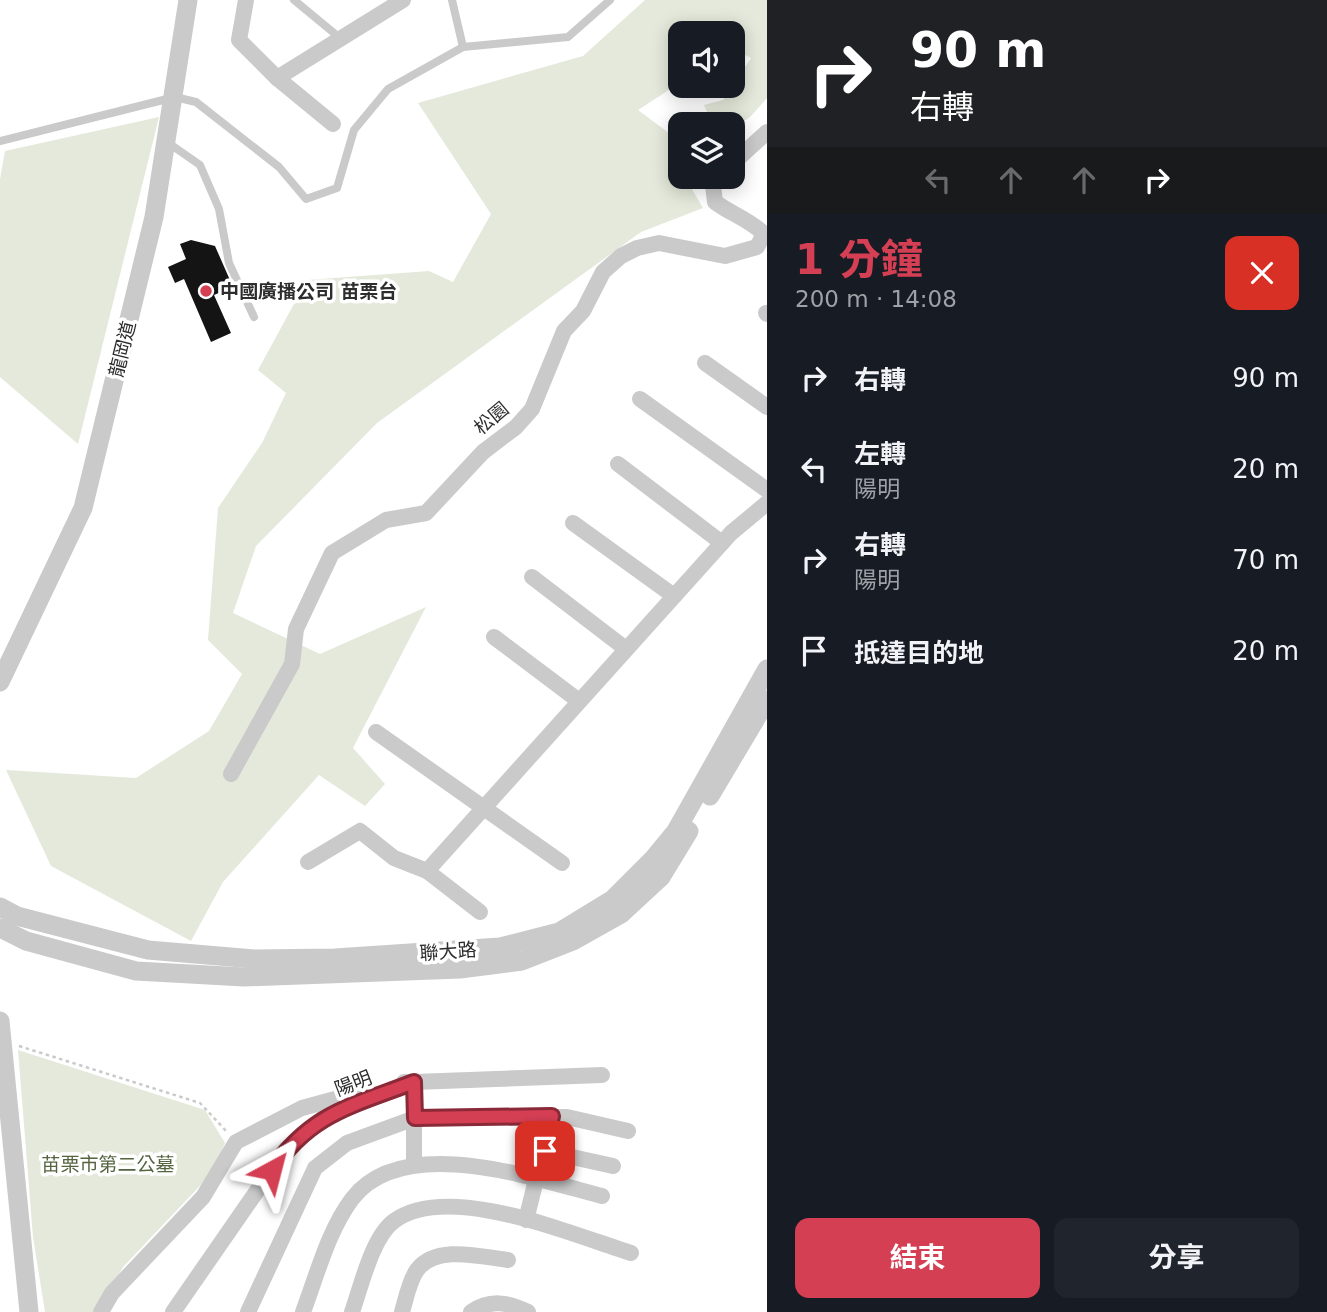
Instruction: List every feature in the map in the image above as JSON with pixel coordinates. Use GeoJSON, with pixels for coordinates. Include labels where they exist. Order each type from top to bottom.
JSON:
{"type":"FeatureCollection","features":[{"type":"Feature","properties":{"kind":"street","name":"龍岡道"},"geometry":{"type":"LineString","coordinates":[[0,681],[83,508],[154,217],[175,97],[188,0]]}},
{"type":"Feature","properties":{"kind":"street"},"geometry":{"type":"LineString","coordinates":[[246,0],[239,40],[277,78],[333,124]]}},
{"type":"Feature","properties":{"kind":"street"},"geometry":{"type":"LineString","coordinates":[[277,78],[402,0]]}},
{"type":"Feature","properties":{"kind":"street"},"geometry":{"type":"LineString","coordinates":[[745,152],[767,132]]}},
{"type":"Feature","properties":{"kind":"street","name":"松園"},"geometry":{"type":"LineString","coordinates":[[231,774],[292,664],[296,629],[332,553],[386,520],[426,513],[483,452],[516,427],[532,409],[564,331],[583,311],[603,272],[621,256],[637,248],[659,243],[725,256],[757,247],[764,234],[754,224],[730,214],[715,202],[713,189]]}},
{"type":"Feature","properties":{"kind":"street"},"geometry":{"type":"LineString","coordinates":[[705,363],[767,407]]}},
{"type":"Feature","properties":{"kind":"street"},"geometry":{"type":"LineString","coordinates":[[640,399],[767,490]]}},
{"type":"Feature","properties":{"kind":"street"},"geometry":{"type":"LineString","coordinates":[[618,464],[722,543]]}},
{"type":"Feature","properties":{"kind":"street"},"geometry":{"type":"LineString","coordinates":[[427,871],[722,543],[767,503]]}},
{"type":"Feature","properties":{"kind":"street"},"geometry":{"type":"LineString","coordinates":[[573,523],[674,596]]}},
{"type":"Feature","properties":{"kind":"street"},"geometry":{"type":"LineString","coordinates":[[532,577],[626,649]]}},
{"type":"Feature","properties":{"kind":"street"},"geometry":{"type":"LineString","coordinates":[[494,637],[579,701]]}},
{"type":"Feature","properties":{"kind":"street","name":"聯大路"},"geometry":{"type":"LineString","coordinates":[[0,928],[26,941],[136,971],[244,977],[500,947],[559,932],[613,899],[653,859],[676,831],[767,669]]}},
{"type":"Feature","properties":{"kind":"street","name":"聯大路"},"geometry":{"type":"LineString","coordinates":[[0,907],[17,916],[148,950],[336,965],[460,969],[522,961],[573,941],[621,914],[661,877],[767,700]]}},
{"type":"Feature","properties":{"kind":"street"},"geometry":{"type":"LineString","coordinates":[[376,732],[562,863]]}},
{"type":"Feature","properties":{"kind":"street"},"geometry":{"type":"LineString","coordinates":[[308,862],[360,831],[394,858],[427,871],[481,912]]}},
{"type":"Feature","properties":{"kind":"street"},"geometry":{"type":"LineString","coordinates":[[2,1040],[29,1312]]}},
{"type":"Feature","properties":{"kind":"street","name":"陽明"},"geometry":{"type":"LineString","coordinates":[[173,1312],[286,1149],[324,1116],[414,1082],[602,1075]]}},
{"type":"Feature","properties":{"kind":"street"},"geometry":{"type":"LineString","coordinates":[[101,1312],[112,1293],[203,1197],[236,1142],[302,1108],[394,1083],[414,1082],[414,1165]]}},
{"type":"Feature","properties":{"kind":"street"},"geometry":{"type":"LineString","coordinates":[[526,1220],[552,1116]]}},
{"type":"Feature","properties":{"kind":"street"},"geometry":{"type":"LineString","coordinates":[[247,1312],[315,1168],[347,1143],[415,1118],[552,1116],[628,1131]]}},
{"type":"Feature","properties":{"kind":"street"},"geometry":{"type":"LineString","coordinates":[[545,1151],[613,1166]]}},
{"type":"Feature","properties":{"kind":"street"},"geometry":{"type":"LineString","coordinates":[[303,1312],[341,1217],[354,1197],[373,1179],[414,1165],[512,1171],[602,1196]]}},
{"type":"Feature","properties":{"kind":"street"},"geometry":{"type":"LineString","coordinates":[[352,1312],[375,1248],[394,1221],[426,1207],[457,1206],[526,1220],[631,1253]]}},
{"type":"Feature","properties":{"kind":"street"},"geometry":{"type":"LineString","coordinates":[[402,1312],[418,1269],[432,1259],[456,1254],[508,1260]]}},
{"type":"Feature","properties":{"kind":"street"},"geometry":{"type":"LineString","coordinates":[[471,1312],[483,1304],[512,1303],[528,1312]]}},
{"type":"Feature","properties":{"kind":"lane"},"geometry":{"type":"LineString","coordinates":[[294,0],[340,38]]}},
{"type":"Feature","properties":{"kind":"lane"},"geometry":{"type":"LineString","coordinates":[[452,0],[463,47]]}},
{"type":"Feature","properties":{"kind":"lane"},"geometry":{"type":"LineString","coordinates":[[0,141],[175,97],[196,102],[279,167],[306,199],[337,188],[354,130],[388,89],[463,47],[568,37],[610,0]]}},
{"type":"Feature","properties":{"kind":"lane"},"geometry":{"type":"LineString","coordinates":[[167,142],[200,165],[219,209],[229,263],[254,317]]}},
{"type":"Feature","properties":{"kind":"path"},"geometry":{"type":"LineString","coordinates":[[2,1040],[200,1103],[236,1142]]}},
{"type":"Feature","properties":{"kind":"green space"},"geometry":{"type":"Polygon","coordinates":[[[645,0],[767,0],[767,98],[748,118],[745,120],[745,112],[707,112],[704,105],[724,98],[745,98],[745,67],[751,58],[745,55],[745,21],[668,21],[668,90],[638,110],[668,132],[668,189],[692,189],[703,208],[641,232],[377,423],[256,546],[233,613],[320,654],[426,607],[353,748],[385,784],[365,806],[319,775],[223,882],[191,941],[51,866],[6,770],[136,778],[209,731],[242,674],[208,640],[218,508],[262,443],[286,393],[258,370],[307,280],[429,271],[453,282],[491,214],[418,103],[583,56],[645,0]]]}},
{"type":"Feature","properties":{"kind":"green space"},"geometry":{"type":"Polygon","coordinates":[[[159,117],[78,444],[0,377],[0,179],[5,151],[159,117]]]}},
{"type":"Feature","properties":{"kind":"green space","name":"苗栗市第二公墓"},"geometry":{"type":"Polygon","coordinates":[[[18,1050],[205,1110],[225,1143],[213,1172],[124,1266],[95,1312],[45,1312],[33,1237],[18,1050]]]}},
{"type":"Feature","properties":{"kind":"building","name":"中國廣播公司 苗栗台"},"geometry":{"type":"Polygon","coordinates":[[[191,240],[215,246],[233,287],[214,295],[231,333],[211,342],[184,279],[175,283],[168,267],[186,259],[180,244],[191,240]]]}},
{"type":"Feature","properties":{"kind":"place","name":"中國廣播公司 苗栗台"},"geometry":{"type":"Point","coordinates":[206,291]}},
{"type":"Feature","properties":{"kind":"route"},"geometry":{"type":"LineString","coordinates":[[272,1170],[286,1149],[324,1116],[414,1082],[415,1118],[552,1116],[545,1151]]}}]}
